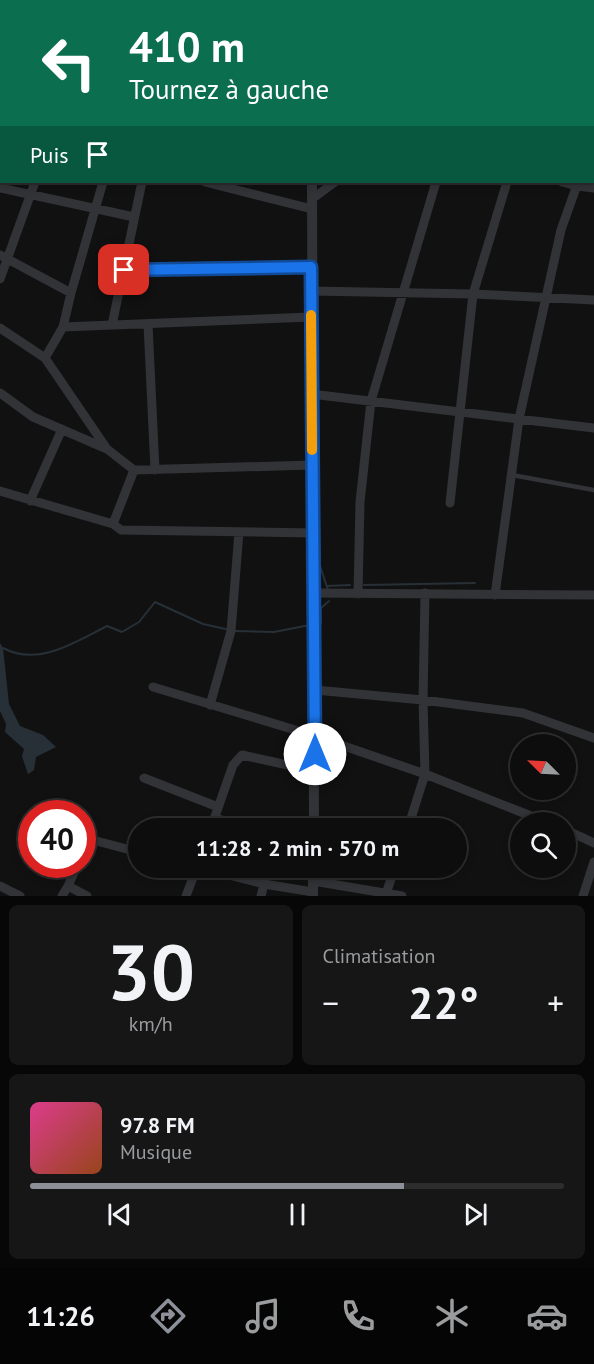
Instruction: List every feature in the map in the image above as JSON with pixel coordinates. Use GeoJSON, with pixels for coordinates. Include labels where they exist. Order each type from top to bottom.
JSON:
{"type":"FeatureCollection","features":[{"type":"Feature","properties":{"kind":"street"},"geometry":{"type":"LineString","coordinates":[[0,279],[4,257],[35,183]]}},
{"type":"Feature","properties":{"kind":"street"},"geometry":{"type":"LineString","coordinates":[[45,358],[63,327],[103,183]]}},
{"type":"Feature","properties":{"kind":"street"},"geometry":{"type":"LineString","coordinates":[[112,325],[141,183]]}},
{"type":"Feature","properties":{"kind":"street"},"geometry":{"type":"LineString","coordinates":[[210,183],[312,204]]}},
{"type":"Feature","properties":{"kind":"street"},"geometry":{"type":"LineString","coordinates":[[312,183],[314,818]]}},
{"type":"Feature","properties":{"kind":"street"},"geometry":{"type":"LineString","coordinates":[[312,204],[334,183]]}},
{"type":"Feature","properties":{"kind":"street"},"geometry":{"type":"LineString","coordinates":[[358,594],[360,502],[371,401],[436,183]]}},
{"type":"Feature","properties":{"kind":"street"},"geometry":{"type":"LineString","coordinates":[[450,503],[473,294],[507,183]]}},
{"type":"Feature","properties":{"kind":"street"},"geometry":{"type":"LineString","coordinates":[[495,595],[519,419],[561,230],[578,184],[594,188]]}},
{"type":"Feature","properties":{"kind":"street"},"geometry":{"type":"LineString","coordinates":[[0,188],[134,218]]}},
{"type":"Feature","properties":{"kind":"street"},"geometry":{"type":"LineString","coordinates":[[4,257],[71,293]]}},
{"type":"Feature","properties":{"kind":"street"},"geometry":{"type":"LineString","coordinates":[[124,270],[311,267]]}},
{"type":"Feature","properties":{"kind":"street"},"geometry":{"type":"LineString","coordinates":[[311,291],[473,294],[594,300]]}},
{"type":"Feature","properties":{"kind":"street"},"geometry":{"type":"LineString","coordinates":[[63,327],[311,316]]}},
{"type":"Feature","properties":{"kind":"street"},"geometry":{"type":"LineString","coordinates":[[148,324],[155,470]]}},
{"type":"Feature","properties":{"kind":"street"},"geometry":{"type":"LineString","coordinates":[[0,328],[45,358],[107,449]]}},
{"type":"Feature","properties":{"kind":"street"},"geometry":{"type":"LineString","coordinates":[[0,393],[33,417],[107,449],[134,470],[312,465]]}},
{"type":"Feature","properties":{"kind":"street"},"geometry":{"type":"LineString","coordinates":[[311,394],[594,428]]}},
{"type":"Feature","properties":{"kind":"street"},"geometry":{"type":"LineString","coordinates":[[30,501],[62,429]]}},
{"type":"Feature","properties":{"kind":"street"},"geometry":{"type":"LineString","coordinates":[[113,524],[134,470]]}},
{"type":"Feature","properties":{"kind":"street"},"geometry":{"type":"LineString","coordinates":[[0,491],[113,524],[121,530],[313,533]]}},
{"type":"Feature","properties":{"kind":"street"},"geometry":{"type":"LineString","coordinates":[[210,705],[231,631],[239,532]]}},
{"type":"Feature","properties":{"kind":"street"},"geometry":{"type":"LineString","coordinates":[[314,592],[594,595]]}},
{"type":"Feature","properties":{"kind":"street"},"geometry":{"type":"LineString","coordinates":[[411,818],[425,774],[423,700],[425,593]]}},
{"type":"Feature","properties":{"kind":"street"},"geometry":{"type":"LineString","coordinates":[[153,687],[315,736],[425,774],[521,812]]}},
{"type":"Feature","properties":{"kind":"street"},"geometry":{"type":"LineString","coordinates":[[315,690],[423,700],[523,713],[594,738]]}},
{"type":"Feature","properties":{"kind":"street"},"geometry":{"type":"LineString","coordinates":[[215,818],[232,765],[242,756],[315,771]]}},
{"type":"Feature","properties":{"kind":"street"},"geometry":{"type":"LineString","coordinates":[[144,778],[218,807]]}},
{"type":"Feature","properties":{"kind":"street"},"geometry":{"type":"LineString","coordinates":[[576,835],[594,843]]}},
{"type":"Feature","properties":{"kind":"street"},"geometry":{"type":"LineString","coordinates":[[96,842],[128,850]]}},
{"type":"Feature","properties":{"kind":"street"},"geometry":{"type":"LineString","coordinates":[[583,896],[594,862]]}},
{"type":"Feature","properties":{"kind":"street"},"geometry":{"type":"LineString","coordinates":[[186,896],[197,867],[264,885],[313,894],[313,881],[402,896]]}},
{"type":"Feature","properties":{"kind":"street"},"geometry":{"type":"LineString","coordinates":[[63,896],[72,878]]}},
{"type":"Feature","properties":{"kind":"street"},"geometry":{"type":"LineString","coordinates":[[386,894],[391,878]]}},
{"type":"Feature","properties":{"kind":"street"},"geometry":{"type":"LineString","coordinates":[[261,896],[264,885]]}},
{"type":"Feature","properties":{"kind":"street"},"geometry":{"type":"LineString","coordinates":[[0,886],[20,896]]}},
{"type":"Feature","properties":{"kind":"street"},"geometry":{"type":"LineString","coordinates":[[68,886],[87,896]]}},
{"type":"Feature","properties":{"kind":"lane"},"geometry":{"type":"LineString","coordinates":[[512,475],[594,490]]}},
{"type":"Feature","properties":{"kind":"shaded area"},"geometry":{"type":"Polygon","coordinates":[[[0,643],[3,648],[9,704],[20,726],[43,735],[56,747],[36,757],[34,770],[28,774],[22,756],[24,749],[5,732],[6,724],[0,711],[0,643]]]}},
{"type":"Feature","properties":{"kind":"waterway"},"geometry":{"type":"LineString","coordinates":[[318,448],[320,566],[328,590]]}},
{"type":"Feature","properties":{"kind":"waterway"},"geometry":{"type":"LineString","coordinates":[[364,585],[475,583]]}},
{"type":"Feature","properties":{"kind":"waterway"},"geometry":{"type":"LineString","coordinates":[[327,586],[350,585]]}},
{"type":"Feature","properties":{"kind":"waterway"},"geometry":{"type":"LineString","coordinates":[[319,626],[321,608],[329,601]]}},
{"type":"Feature","properties":{"kind":"waterway"},"geometry":{"type":"LineString","coordinates":[[3,648],[16,653],[43,654],[69,645],[107,626],[122,632],[139,622],[155,602],[203,624],[230,630]]}},
{"type":"Feature","properties":{"kind":"waterway"},"geometry":{"type":"LineString","coordinates":[[235,631],[274,632],[310,625]]}},
{"type":"Feature","properties":{"kind":"slow traffic"},"geometry":{"type":"LineString","coordinates":[[311,315],[312,450]]}},
{"type":"Feature","properties":{"kind":"route"},"geometry":{"type":"LineString","coordinates":[[124,270],[311,267],[315,754]]}}]}
